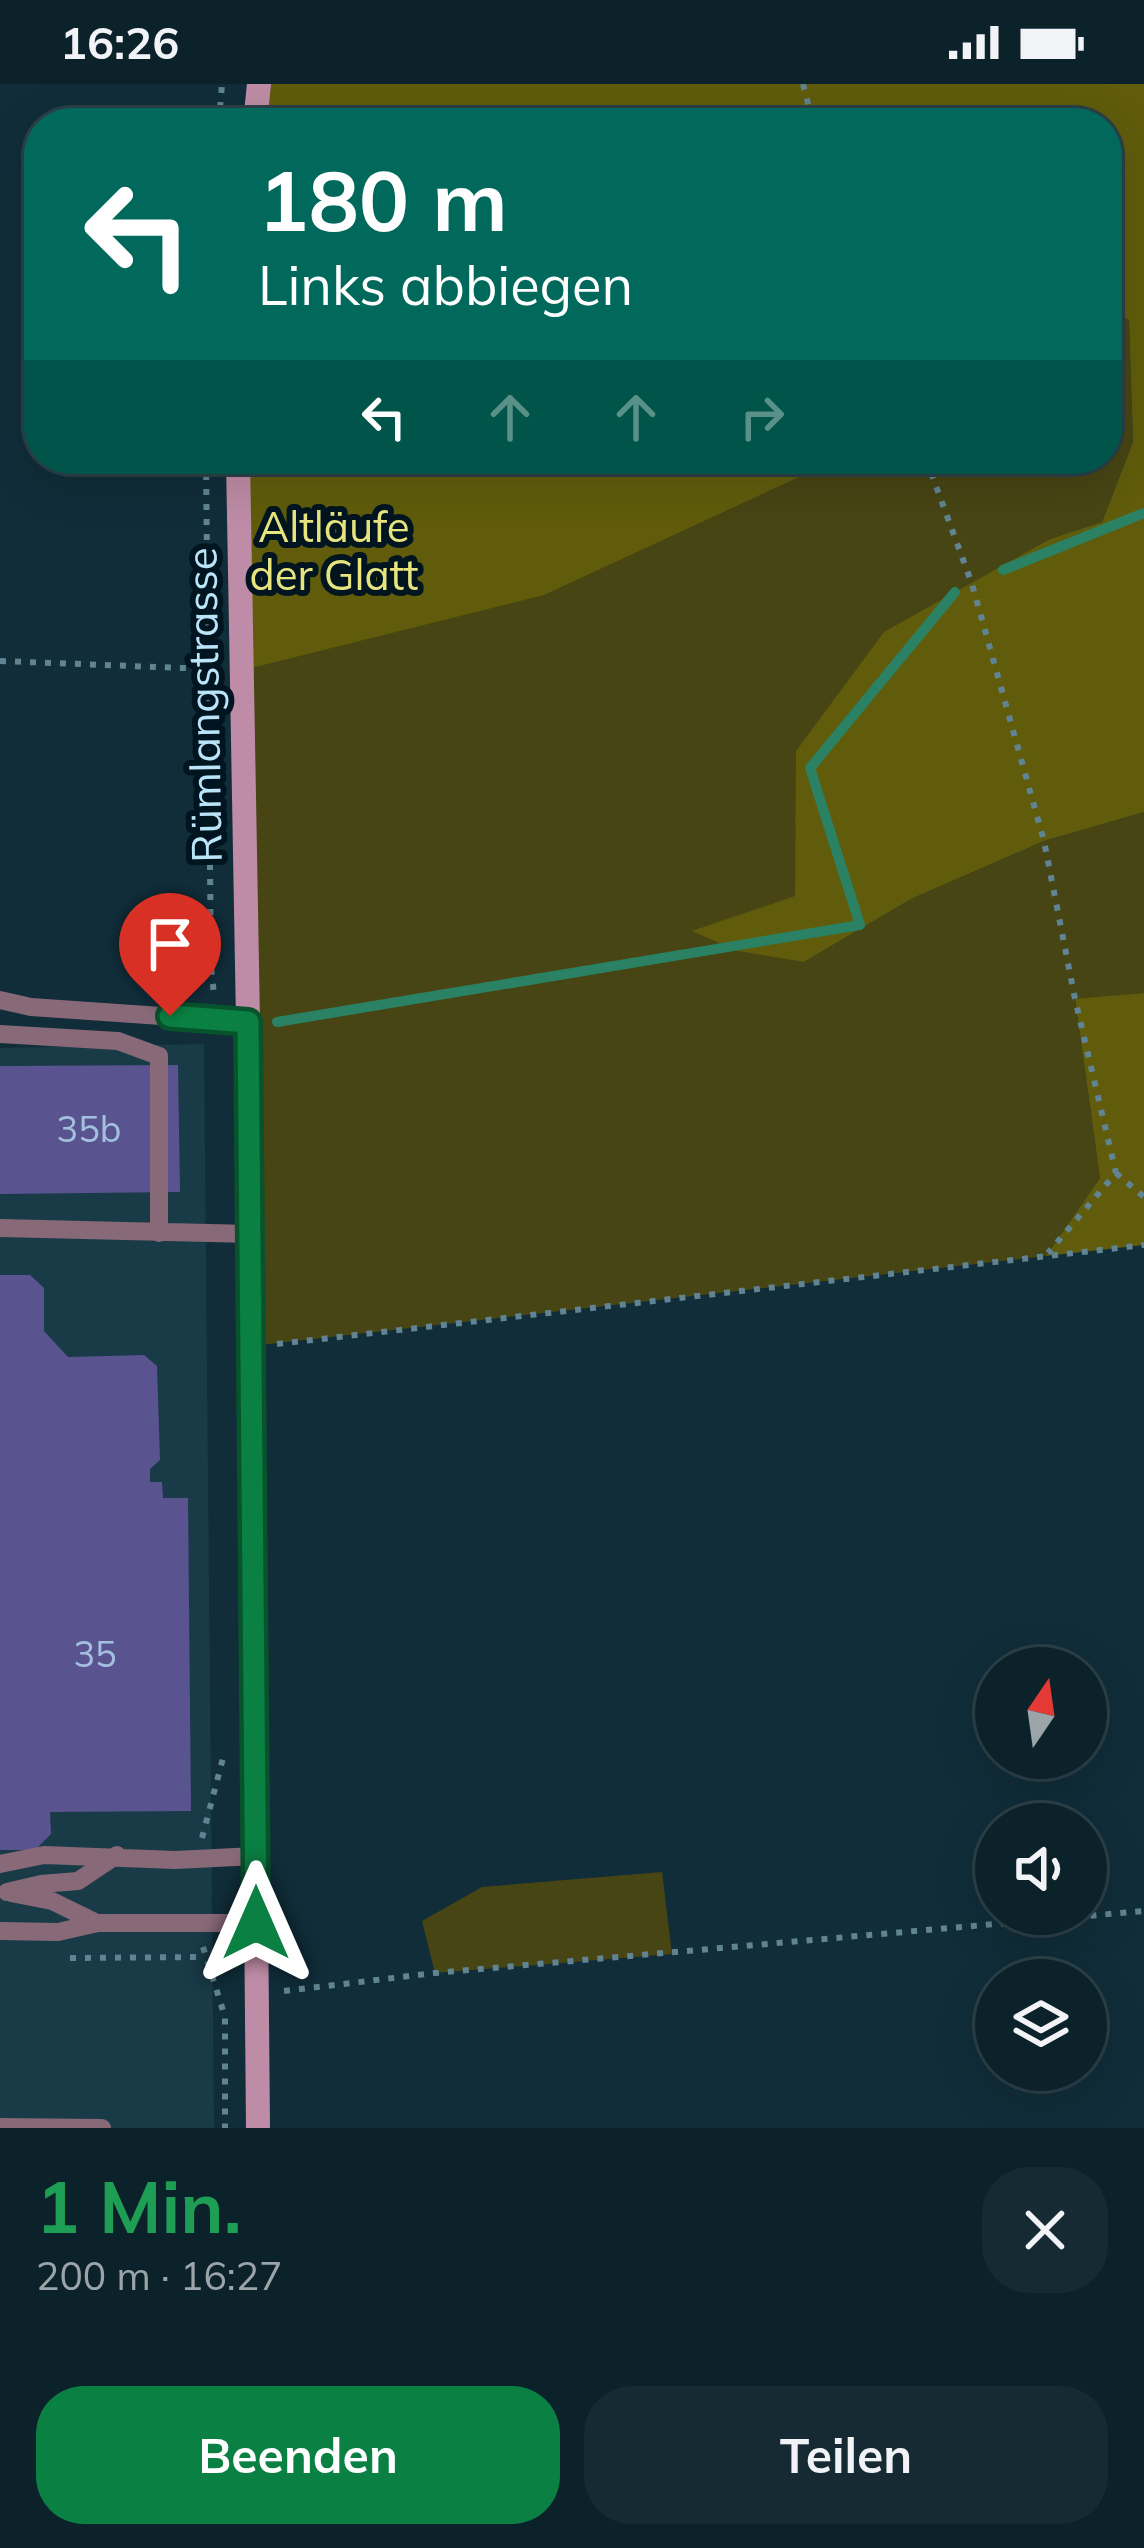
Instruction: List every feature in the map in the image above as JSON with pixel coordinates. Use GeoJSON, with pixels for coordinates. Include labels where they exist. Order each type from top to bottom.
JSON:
{"type":"FeatureCollection","features":[{"type":"Feature","properties":{"kind":"street","name":"Rümlangstrasse"},"geometry":{"type":"LineString","coordinates":[[238,474],[258,2128]]}},
{"type":"Feature","properties":{"kind":"lane"},"geometry":{"type":"LineString","coordinates":[[0,1000],[248,1022]]}},
{"type":"Feature","properties":{"kind":"lane"},"geometry":{"type":"LineString","coordinates":[[0,1034],[118,1041],[159,1056],[160,1233]]}},
{"type":"Feature","properties":{"kind":"lane"},"geometry":{"type":"LineString","coordinates":[[0,1228],[250,1234]]}},
{"type":"Feature","properties":{"kind":"lane"},"geometry":{"type":"LineString","coordinates":[[0,1864],[44,1855],[256,1856]]}},
{"type":"Feature","properties":{"kind":"lane"},"geometry":{"type":"LineString","coordinates":[[3,1892],[41,1883],[78,1882],[117,1855]]}},
{"type":"Feature","properties":{"kind":"lane"},"geometry":{"type":"LineString","coordinates":[[3,1892],[52,1901],[98,1923]]}},
{"type":"Feature","properties":{"kind":"lane"},"geometry":{"type":"LineString","coordinates":[[0,1931],[58,1932],[98,1923],[256,1923]]}},
{"type":"Feature","properties":{"kind":"lane"},"geometry":{"type":"LineString","coordinates":[[0,2127],[102,2128]]}},
{"type":"Feature","properties":{"kind":"path"},"geometry":{"type":"LineString","coordinates":[[206,474],[211,966],[218,1019]]}},
{"type":"Feature","properties":{"kind":"path"},"geometry":{"type":"LineString","coordinates":[[932,474],[972,584],[1044,841],[1116,1173],[1144,1197]]}},
{"type":"Feature","properties":{"kind":"path"},"geometry":{"type":"LineString","coordinates":[[0,661],[243,670]]}},
{"type":"Feature","properties":{"kind":"path"},"geometry":{"type":"LineString","coordinates":[[1046,1256],[1116,1173]]}},
{"type":"Feature","properties":{"kind":"path"},"geometry":{"type":"LineString","coordinates":[[252,1346],[1144,1245]]}},
{"type":"Feature","properties":{"kind":"path"},"geometry":{"type":"LineString","coordinates":[[202,1859],[203,1826],[224,1762],[223,1739]]}},
{"type":"Feature","properties":{"kind":"path"},"geometry":{"type":"LineString","coordinates":[[297,1990],[435,1973],[1144,1911]]}},
{"type":"Feature","properties":{"kind":"path"},"geometry":{"type":"LineString","coordinates":[[201,1922],[204,1957],[225,2017],[225,2128]]}},
{"type":"Feature","properties":{"kind":"path"},"geometry":{"type":"LineString","coordinates":[[58,1958],[204,1957]]}},
{"type":"Feature","properties":{"kind":"shaded area"},"geometry":{"type":"Polygon","coordinates":[[[204,1044],[214,2128],[0,2128],[0,1048],[204,1044]]]}},
{"type":"Feature","properties":{"kind":"green space"},"geometry":{"type":"Polygon","coordinates":[[[259,84],[1144,84],[1144,812],[1044,841],[911,899],[804,962],[738,951],[692,931],[795,896],[796,751],[884,632],[1050,539],[1102,522],[1133,442],[1129,320],[1122,316],[1122,108],[257,108],[259,84]]]}},
{"type":"Feature","properties":{"kind":"green space"},"geometry":{"type":"Polygon","coordinates":[[[1122,316],[1129,320],[1133,442],[1122,470],[1122,316]]]}},
{"type":"Feature","properties":{"kind":"green space"},"geometry":{"type":"Polygon","coordinates":[[[238,474],[1121,474],[1102,522],[1050,539],[972,584],[797,751],[795,896],[804,962],[911,899],[1044,841],[1144,812],[1144,993],[1075,1000],[1100,1178],[1046,1256],[252,1346],[238,474]]]}},
{"type":"Feature","properties":{"kind":"green space","name":"Altläufe der Glatt"},"geometry":{"type":"Polygon","coordinates":[[[238,474],[803,474],[544,595],[243,670],[238,474]]]}},
{"type":"Feature","properties":{"kind":"green space"},"geometry":{"type":"Polygon","coordinates":[[[1144,993],[1144,1245],[1046,1256],[1100,1178],[1075,999],[1144,993]]]}},
{"type":"Feature","properties":{"kind":"green space"},"geometry":{"type":"Polygon","coordinates":[[[662,1872],[672,1954],[435,1973],[422,1921],[482,1887],[662,1872]]]}},
{"type":"Feature","properties":{"kind":"building"},"geometry":{"type":"Polygon","coordinates":[[[178,1065],[180,1192],[0,1194],[0,1066],[178,1065]]]}},
{"type":"Feature","properties":{"kind":"building"},"geometry":{"type":"Polygon","coordinates":[[[0,1275],[30,1275],[44,1288],[44,1331],[68,1357],[144,1355],[157,1366],[160,1460],[150,1469],[150,1482],[162,1482],[163,1498],[188,1498],[191,1811],[50,1812],[51,1834],[35,1850],[0,1850],[0,1275]]]}},
{"type":"Feature","properties":{"kind":"waterway"},"geometry":{"type":"LineString","coordinates":[[1003,570],[1144,513]]}},
{"type":"Feature","properties":{"kind":"waterway"},"geometry":{"type":"LineString","coordinates":[[277,1022],[860,925],[810,768],[955,592]]}},
{"type":"Feature","properties":{"kind":"route"},"geometry":{"type":"LineString","coordinates":[[170,1016],[248,1022],[256,1923]]}}]}
